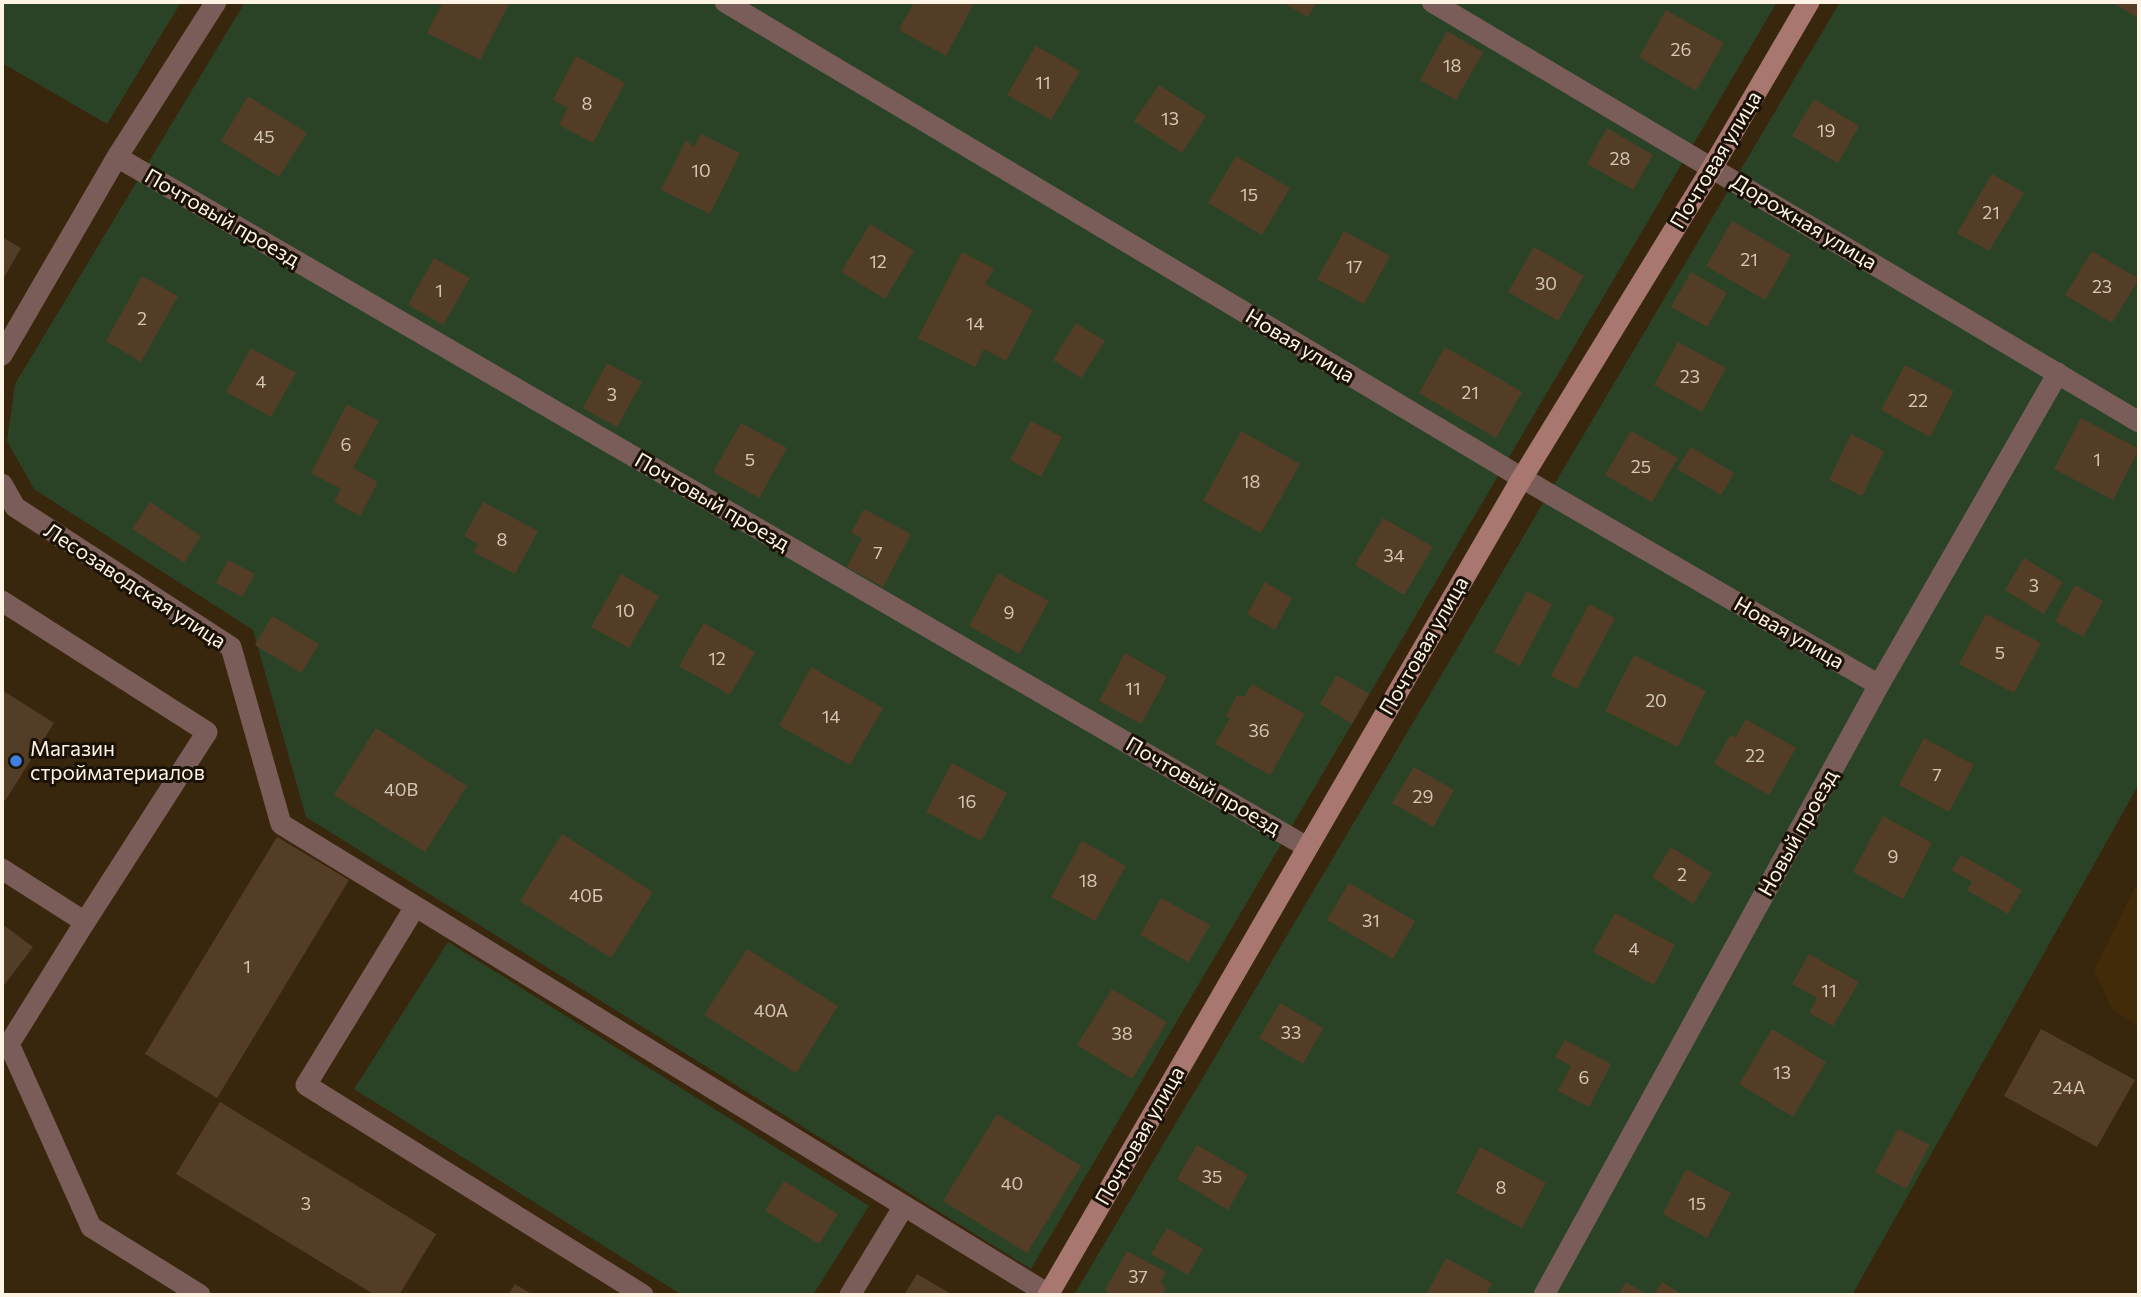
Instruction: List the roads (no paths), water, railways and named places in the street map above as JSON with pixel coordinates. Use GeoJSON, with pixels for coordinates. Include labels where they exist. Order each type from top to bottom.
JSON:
{"type":"FeatureCollection","features":[{"type":"Feature","properties":{"kind":"street"},"geometry":{"type":"LineString","coordinates":[[2,355],[117,158],[216,2]]}},
{"type":"Feature","properties":{"kind":"street","name":"Новая улица"},"geometry":{"type":"LineString","coordinates":[[725,2],[1522,478],[1879,685]]}},
{"type":"Feature","properties":{"kind":"street","name":"Дорожная улица"},"geometry":{"type":"LineString","coordinates":[[1432,2],[2139,422]]}},
{"type":"Feature","properties":{"kind":"street","name":"Почтовая улица"},"geometry":{"type":"LineString","coordinates":[[1048,1295],[1522,478],[1712,168],[1809,2]]}},
{"type":"Feature","properties":{"kind":"street","name":"Почтовый проезд"},"geometry":{"type":"LineString","coordinates":[[117,158],[1307,847]]}},
{"type":"Feature","properties":{"kind":"street","name":"Новый проезд"},"geometry":{"type":"LineString","coordinates":[[1544,1295],[1879,685],[2058,373]]}},
{"type":"Feature","properties":{"kind":"street","name":"Лесозаводская улица"},"geometry":{"type":"LineString","coordinates":[[2,484],[15,508],[231,647],[281,824],[415,906]]}},
{"type":"Feature","properties":{"kind":"street"},"geometry":{"type":"LineString","coordinates":[[2,601],[207,732],[9,1044],[91,1227],[200,1295]]}},
{"type":"Feature","properties":{"kind":"street"},"geometry":{"type":"LineString","coordinates":[[2,869],[85,922]]}},
{"type":"Feature","properties":{"kind":"street"},"geometry":{"type":"LineString","coordinates":[[643,1295],[306,1085],[415,906],[1048,1295]]}},
{"type":"Feature","properties":{"kind":"street"},"geometry":{"type":"LineString","coordinates":[[850,1295],[904,1206]]}},
{"type":"Feature","properties":{"kind":"place","name":"Магазин стройматериалов"},"geometry":{"type":"Point","coordinates":[16,761]}}]}
